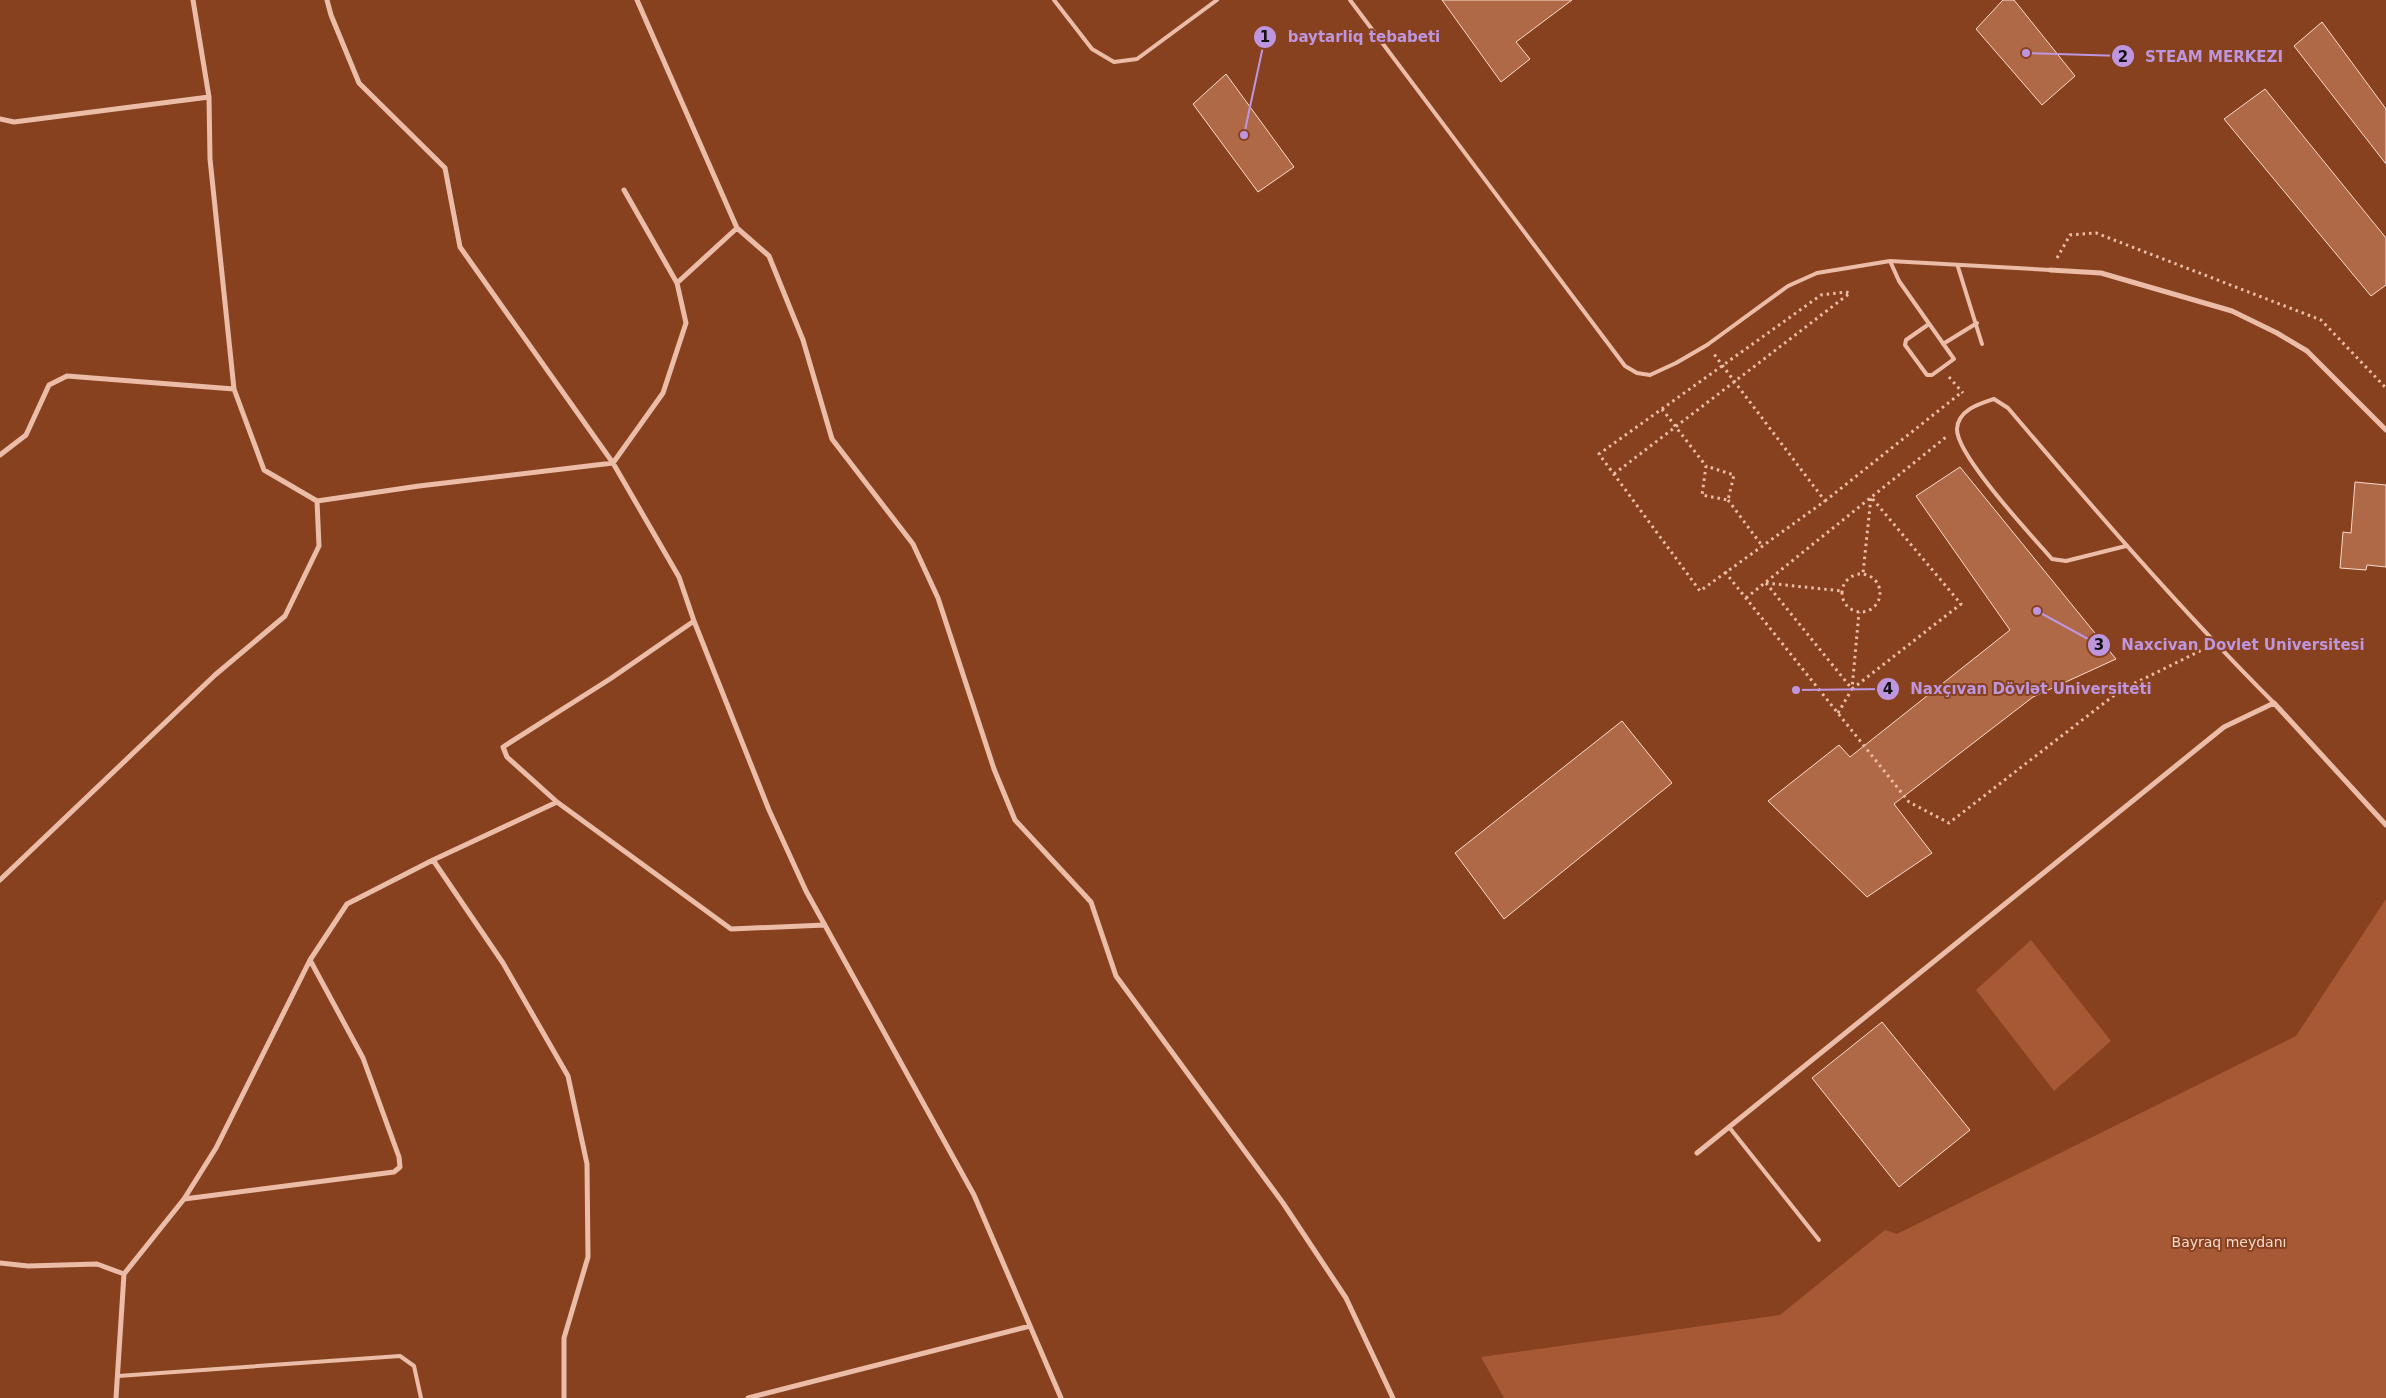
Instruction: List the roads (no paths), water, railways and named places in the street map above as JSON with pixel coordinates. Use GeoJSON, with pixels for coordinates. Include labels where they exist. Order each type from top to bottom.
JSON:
{"type":"FeatureCollection","features":[{"type":"Feature","properties":{"kind":"street"},"geometry":{"type":"LineString","coordinates":[[193,0],[209,97],[210,159],[234,389],[264,470],[317,501],[419,486],[614,463],[663,393],[686,323],[677,283],[624,190]]}},
{"type":"Feature","properties":{"kind":"street"},"geometry":{"type":"LineString","coordinates":[[327,0],[331,15],[359,83],[445,168],[460,247],[614,463],[679,577],[694,621],[769,810],[806,891],[974,1194],[1061,1398]]}},
{"type":"Feature","properties":{"kind":"street"},"geometry":{"type":"LineString","coordinates":[[637,0],[737,228],[769,256],[803,340],[832,439],[913,544],[938,598],[994,769],[1015,820],[1091,902],[1116,976],[1283,1203],[1346,1298],[1393,1398]]}},
{"type":"Feature","properties":{"kind":"street"},"geometry":{"type":"LineString","coordinates":[[0,119],[14,122],[209,97]]}},
{"type":"Feature","properties":{"kind":"street"},"geometry":{"type":"LineString","coordinates":[[677,283],[737,228]]}},
{"type":"Feature","properties":{"kind":"street"},"geometry":{"type":"LineString","coordinates":[[2050,270],[2101,273],[2232,311],[2277,333],[2307,351],[2386,430]]}},
{"type":"Feature","properties":{"kind":"street"},"geometry":{"type":"LineString","coordinates":[[0,455],[26,436],[49,385],[67,376],[234,389]]}},
{"type":"Feature","properties":{"kind":"street"},"geometry":{"type":"LineString","coordinates":[[0,880],[215,675],[286,616],[319,546],[317,501]]}},
{"type":"Feature","properties":{"kind":"street"},"geometry":{"type":"LineString","coordinates":[[694,621],[610,679],[503,747],[507,757],[557,802],[731,928],[826,925]]}},
{"type":"Feature","properties":{"kind":"street"},"geometry":{"type":"LineString","coordinates":[[1697,1153],[2224,727],[2274,703],[2386,825]]}},
{"type":"Feature","properties":{"kind":"street"},"geometry":{"type":"LineString","coordinates":[[116,1398],[124,1274],[184,1199],[216,1148],[310,960],[347,904],[433,860],[557,802]]}},
{"type":"Feature","properties":{"kind":"street"},"geometry":{"type":"LineString","coordinates":[[433,860],[503,963],[568,1076],[587,1164],[588,1258],[564,1338],[564,1398]]}},
{"type":"Feature","properties":{"kind":"street"},"geometry":{"type":"LineString","coordinates":[[184,1199],[394,1172],[400,1168],[399,1156],[363,1058],[310,960]]}},
{"type":"Feature","properties":{"kind":"street"},"geometry":{"type":"LineString","coordinates":[[0,1263],[28,1266],[97,1264],[124,1274]]}},
{"type":"Feature","properties":{"kind":"street"},"geometry":{"type":"LineString","coordinates":[[748,1398],[1030,1326]]}},
{"type":"Feature","properties":{"kind":"lane"},"geometry":{"type":"LineString","coordinates":[[1054,0],[1092,49],[1114,62],[1137,59],[1216,0]]}},
{"type":"Feature","properties":{"kind":"lane"},"geometry":{"type":"LineString","coordinates":[[1350,0],[1624,366],[1637,373],[1650,374],[1676,364],[1707,345],[1788,286],[1817,273],[1890,262],[1958,267],[2050,270]]}},
{"type":"Feature","properties":{"kind":"lane"},"geometry":{"type":"LineString","coordinates":[[1890,262],[1899,281],[1954,359],[1932,375],[1927,375],[1905,344],[1906,340],[1929,324]]}},
{"type":"Feature","properties":{"kind":"lane"},"geometry":{"type":"LineString","coordinates":[[1958,267],[1982,344]]}},
{"type":"Feature","properties":{"kind":"lane"},"geometry":{"type":"LineString","coordinates":[[1943,344],[1977,323]]}},
{"type":"Feature","properties":{"kind":"lane"},"geometry":{"type":"LineString","coordinates":[[2126,546],[2066,561],[2052,559],[1972,463],[1960,443],[1957,428],[1963,415],[1974,405],[1994,399],[2008,408],[2126,546],[2215,644],[2274,703]]}},
{"type":"Feature","properties":{"kind":"lane"},"geometry":{"type":"LineString","coordinates":[[1729,1127],[1819,1240]]}},
{"type":"Feature","properties":{"kind":"lane"},"geometry":{"type":"LineString","coordinates":[[118,1376],[400,1356],[414,1366],[421,1398]]}},
{"type":"Feature","properties":{"kind":"place","name":"STEAM MERKEZI"},"geometry":{"type":"Point","coordinates":[2026,53]}},
{"type":"Feature","properties":{"kind":"place","name":"baytarliq tebabeti"},"geometry":{"type":"Point","coordinates":[1244,135]}},
{"type":"Feature","properties":{"kind":"place","name":"Naxcivan Dovlet Universitesi"},"geometry":{"type":"Point","coordinates":[2037,611]}},
{"type":"Feature","properties":{"kind":"place","name":"Naxçıvan Dövlət Universiteti"},"geometry":{"type":"Point","coordinates":[1796,690]}},
{"type":"Feature","properties":{"kind":"park label","name":"Bayraq meydanı"},"geometry":{"type":"Point","coordinates":[2229,1242]}}]}
